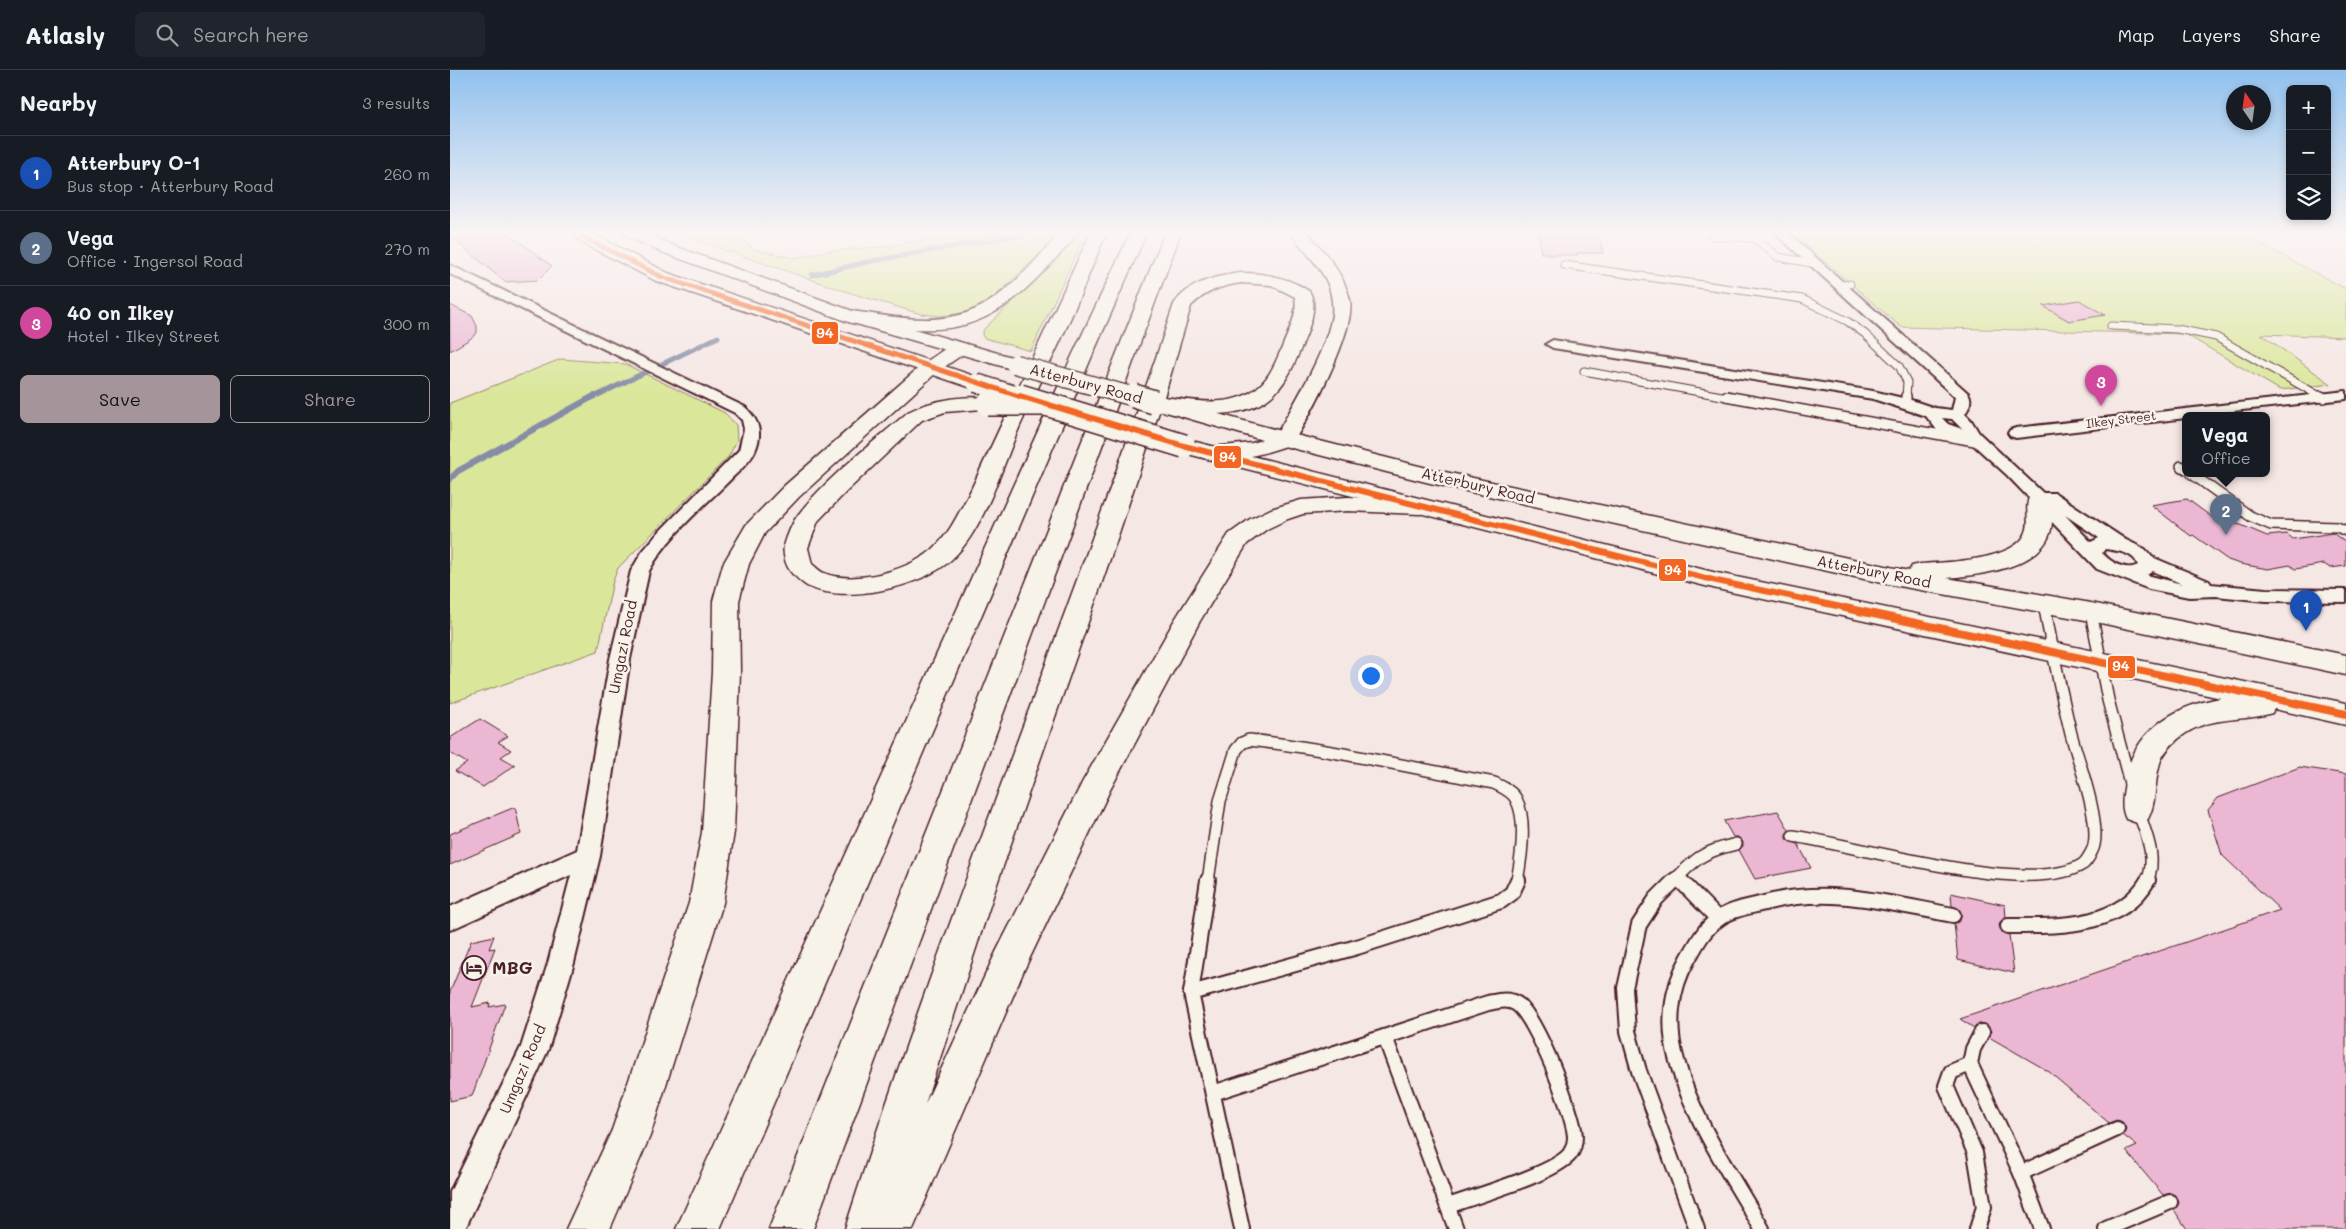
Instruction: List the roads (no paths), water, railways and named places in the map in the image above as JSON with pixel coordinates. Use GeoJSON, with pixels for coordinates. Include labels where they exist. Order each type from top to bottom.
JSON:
{"type":"FeatureCollection","features":[{"type":"Feature","properties":{"kind":"main road","name":"Atterbury Road"},"geometry":{"type":"LineString","coordinates":[[694,286],[945,358],[1015,364],[1154,402],[1208,412],[1284,439],[1430,476],[1882,575],[2091,612],[2346,665]]}},
{"type":"Feature","properties":{"kind":"main road","name":"Atterbury Road"},"geometry":{"type":"LineString","coordinates":[[768,286],[852,317],[945,358],[976,383],[1184,446],[1717,581],[2300,706],[2346,714]]}},
{"type":"Feature","properties":{"kind":"main road"},"geometry":{"type":"LineString","coordinates":[[852,317],[921,323],[955,322],[973,318],[996,304],[1014,286]]}},
{"type":"Feature","properties":{"kind":"main road"},"geometry":{"type":"LineString","coordinates":[[1043,404],[1022,404],[988,404],[945,406],[925,411],[915,416],[891,436],[838,487],[803,526],[798,534],[795,551],[798,563],[806,574],[817,581],[848,586],[877,584],[912,574],[944,553],[962,527],[980,492],[1022,404],[1062,319],[1076,286]]}},
{"type":"Feature","properties":{"kind":"main road"},"geometry":{"type":"LineString","coordinates":[[1082,356],[1083,322],[1092,286]]}},
{"type":"Feature","properties":{"kind":"main road"},"geometry":{"type":"LineString","coordinates":[[698,1229],[1114,286]]}},
{"type":"Feature","properties":{"kind":"main road"},"geometry":{"type":"LineString","coordinates":[[791,1229],[1152,286]]}},
{"type":"Feature","properties":{"kind":"main road"},"geometry":{"type":"LineString","coordinates":[[867,1229],[962,933],[1129,469],[1182,304],[1190,294],[1207,286]]}},
{"type":"Feature","properties":{"kind":"main road"},"geometry":{"type":"LineString","coordinates":[[1208,412],[1259,396],[1267,390],[1277,376],[1305,310],[1302,295],[1290,286]]}},
{"type":"Feature","properties":{"kind":"main road"},"geometry":{"type":"LineString","coordinates":[[1211,453],[1255,449],[1284,439],[1303,406],[1332,344],[1341,319],[1341,301],[1337,286]]}},
{"type":"Feature","properties":{"kind":"main road"},"geometry":{"type":"LineString","coordinates":[[588,1229],[630,1136],[706,903],[718,832],[726,672],[726,601],[736,564],[755,530],[792,492],[945,358]]}},
{"type":"Feature","properties":{"kind":"main road"},"geometry":{"type":"LineString","coordinates":[[1882,575],[1956,570],[1997,563],[2017,554],[2038,535],[2040,524],[2039,499]]}},
{"type":"Feature","properties":{"kind":"main road"},"geometry":{"type":"LineString","coordinates":[[892,1229],[969,1050],[1066,843],[1134,712],[1238,539],[1253,525],[1271,516],[1301,506],[1420,507]]}},
{"type":"Feature","properties":{"kind":"main road"},"geometry":{"type":"LineString","coordinates":[[2137,810],[2142,772],[2151,750],[2164,734],[2183,720],[2203,713],[2246,705],[2300,706]]}},
{"type":"Feature","properties":{"kind":"street","name":"Umgazi Road"},"geometry":{"type":"LineString","coordinates":[[450,1224],[478,1170],[534,1050],[561,963],[588,856],[620,659],[640,571],[648,556],[665,536],[747,451],[752,429],[749,419],[740,410],[485,286]]}},
{"type":"Feature","properties":{"kind":"street"},"geometry":{"type":"LineString","coordinates":[[1847,286],[1963,396],[1962,406],[1957,415]]}},
{"type":"Feature","properties":{"kind":"street"},"geometry":{"type":"LineString","coordinates":[[1553,344],[1864,394],[1906,403],[1932,414],[1957,415],[1968,424],[1976,439],[2013,472],[2103,564],[2164,587],[2189,591],[2216,590],[2266,595],[2346,596]]}},
{"type":"Feature","properties":{"kind":"street","name":"Ilkey Street"},"geometry":{"type":"LineString","coordinates":[[2201,412],[2346,395]]}},
{"type":"Feature","properties":{"kind":"street"},"geometry":{"type":"LineString","coordinates":[[1932,414],[1934,419],[1945,428],[1976,439]]}},
{"type":"Feature","properties":{"kind":"street","name":"Ilkey Street"},"geometry":{"type":"LineString","coordinates":[[2016,433],[2182,414]]}},
{"type":"Feature","properties":{"kind":"street"},"geometry":{"type":"LineString","coordinates":[[2013,472],[2119,544],[2133,550],[2146,561],[2216,590]]}},
{"type":"Feature","properties":{"kind":"street"},"geometry":{"type":"LineString","coordinates":[[2093,554],[2093,549],[2102,543],[2119,544]]}},
{"type":"Feature","properties":{"kind":"street"},"geometry":{"type":"LineString","coordinates":[[2121,572],[2142,572],[2147,567],[2146,561]]}},
{"type":"Feature","properties":{"kind":"street"},"geometry":{"type":"LineString","coordinates":[[450,920],[588,856]]}},
{"type":"Feature","properties":{"kind":"lane"},"geometry":{"type":"LineString","coordinates":[[1712,286],[1775,295],[1817,304],[1865,334],[1899,366],[1907,382],[1906,403]]}},
{"type":"Feature","properties":{"kind":"lane"},"geometry":{"type":"LineString","coordinates":[[2111,326],[2170,328],[2200,332],[2216,337],[2324,398]]}},
{"type":"Feature","properties":{"kind":"lane"},"geometry":{"type":"LineString","coordinates":[[1584,371],[1976,439]]}},
{"type":"Feature","properties":{"kind":"lane"},"geometry":{"type":"LineString","coordinates":[[2196,477],[2250,516],[2271,525],[2337,527],[2346,531]]}},
{"type":"Feature","properties":{"kind":"lane"},"geometry":{"type":"LineString","coordinates":[[1793,836],[1953,868],[2000,874],[2034,876],[2065,872],[2087,860],[2094,847],[2092,816],[2051,653],[2044,604]]}},
{"type":"Feature","properties":{"kind":"lane"},"geometry":{"type":"LineString","coordinates":[[2008,926],[2058,926],[2096,921],[2120,910],[2126,905],[2148,880],[2151,869],[2150,852],[2109,712],[2098,663],[2091,612]]}},
{"type":"Feature","properties":{"kind":"lane"},"geometry":{"type":"LineString","coordinates":[[1190,993],[1357,947],[1501,901],[1510,896],[1516,886],[1520,863],[1520,813],[1517,800],[1510,792],[1494,784],[1367,760],[1311,746],[1249,740],[1242,743],[1236,750],[1220,801],[1190,993],[1242,1229]]}},
{"type":"Feature","properties":{"kind":"lane"},"geometry":{"type":"LineString","coordinates":[[1697,1229],[1639,1071],[1628,1031],[1625,988],[1639,925],[1656,899],[1696,858],[1711,850],[1736,844]]}},
{"type":"Feature","properties":{"kind":"lane"},"geometry":{"type":"LineString","coordinates":[[1677,878],[1718,919]]}},
{"type":"Feature","properties":{"kind":"lane"},"geometry":{"type":"LineString","coordinates":[[1762,1229],[1699,1114],[1680,1073],[1673,1037],[1672,1002],[1677,978],[1693,949],[1718,919],[1749,906],[1791,896],[1824,895],[1953,914]]}},
{"type":"Feature","properties":{"kind":"lane"},"geometry":{"type":"LineString","coordinates":[[1213,1093],[1495,1001],[1502,999],[1511,1000],[1520,1007],[1531,1022],[1569,1106],[1576,1144],[1569,1157],[1554,1168],[1448,1206]]}},
{"type":"Feature","properties":{"kind":"lane"},"geometry":{"type":"LineString","coordinates":[[1982,1032],[1973,1049],[1970,1064],[2022,1173],[2042,1229]]}},
{"type":"Feature","properties":{"kind":"lane"},"geometry":{"type":"LineString","coordinates":[[1385,1037],[1456,1229]]}},
{"type":"Feature","properties":{"kind":"lane"},"geometry":{"type":"LineString","coordinates":[[1970,1064],[1951,1072],[1946,1086],[1975,1153],[1984,1207],[1977,1229]]}},
{"type":"Feature","properties":{"kind":"lane"},"geometry":{"type":"LineString","coordinates":[[2022,1173],[2117,1129]]}},
{"type":"Feature","properties":{"kind":"lane"},"geometry":{"type":"LineString","coordinates":[[2106,1229],[2170,1202]]}},
{"type":"Feature","properties":{"kind":"waterway"},"geometry":{"type":"LineString","coordinates":[[592,398],[718,337]]}},
{"type":"Feature","properties":{"kind":"waterway"},"geometry":{"type":"LineString","coordinates":[[450,479],[458,471],[594,396]]}},
{"type":"Feature","properties":{"kind":"place","name":"40 on Ilkey"},"geometry":{"type":"Point","coordinates":[2101,406]}},
{"type":"Feature","properties":{"kind":"place","name":"Vega"},"geometry":{"type":"Point","coordinates":[2226,535]}},
{"type":"Feature","properties":{"kind":"place","name":"Atterbury O-1"},"geometry":{"type":"Point","coordinates":[2306,631]}},
{"type":"Feature","properties":{"kind":"place","name":"MBG"},"geometry":{"type":"Point","coordinates":[474,968]}}]}
